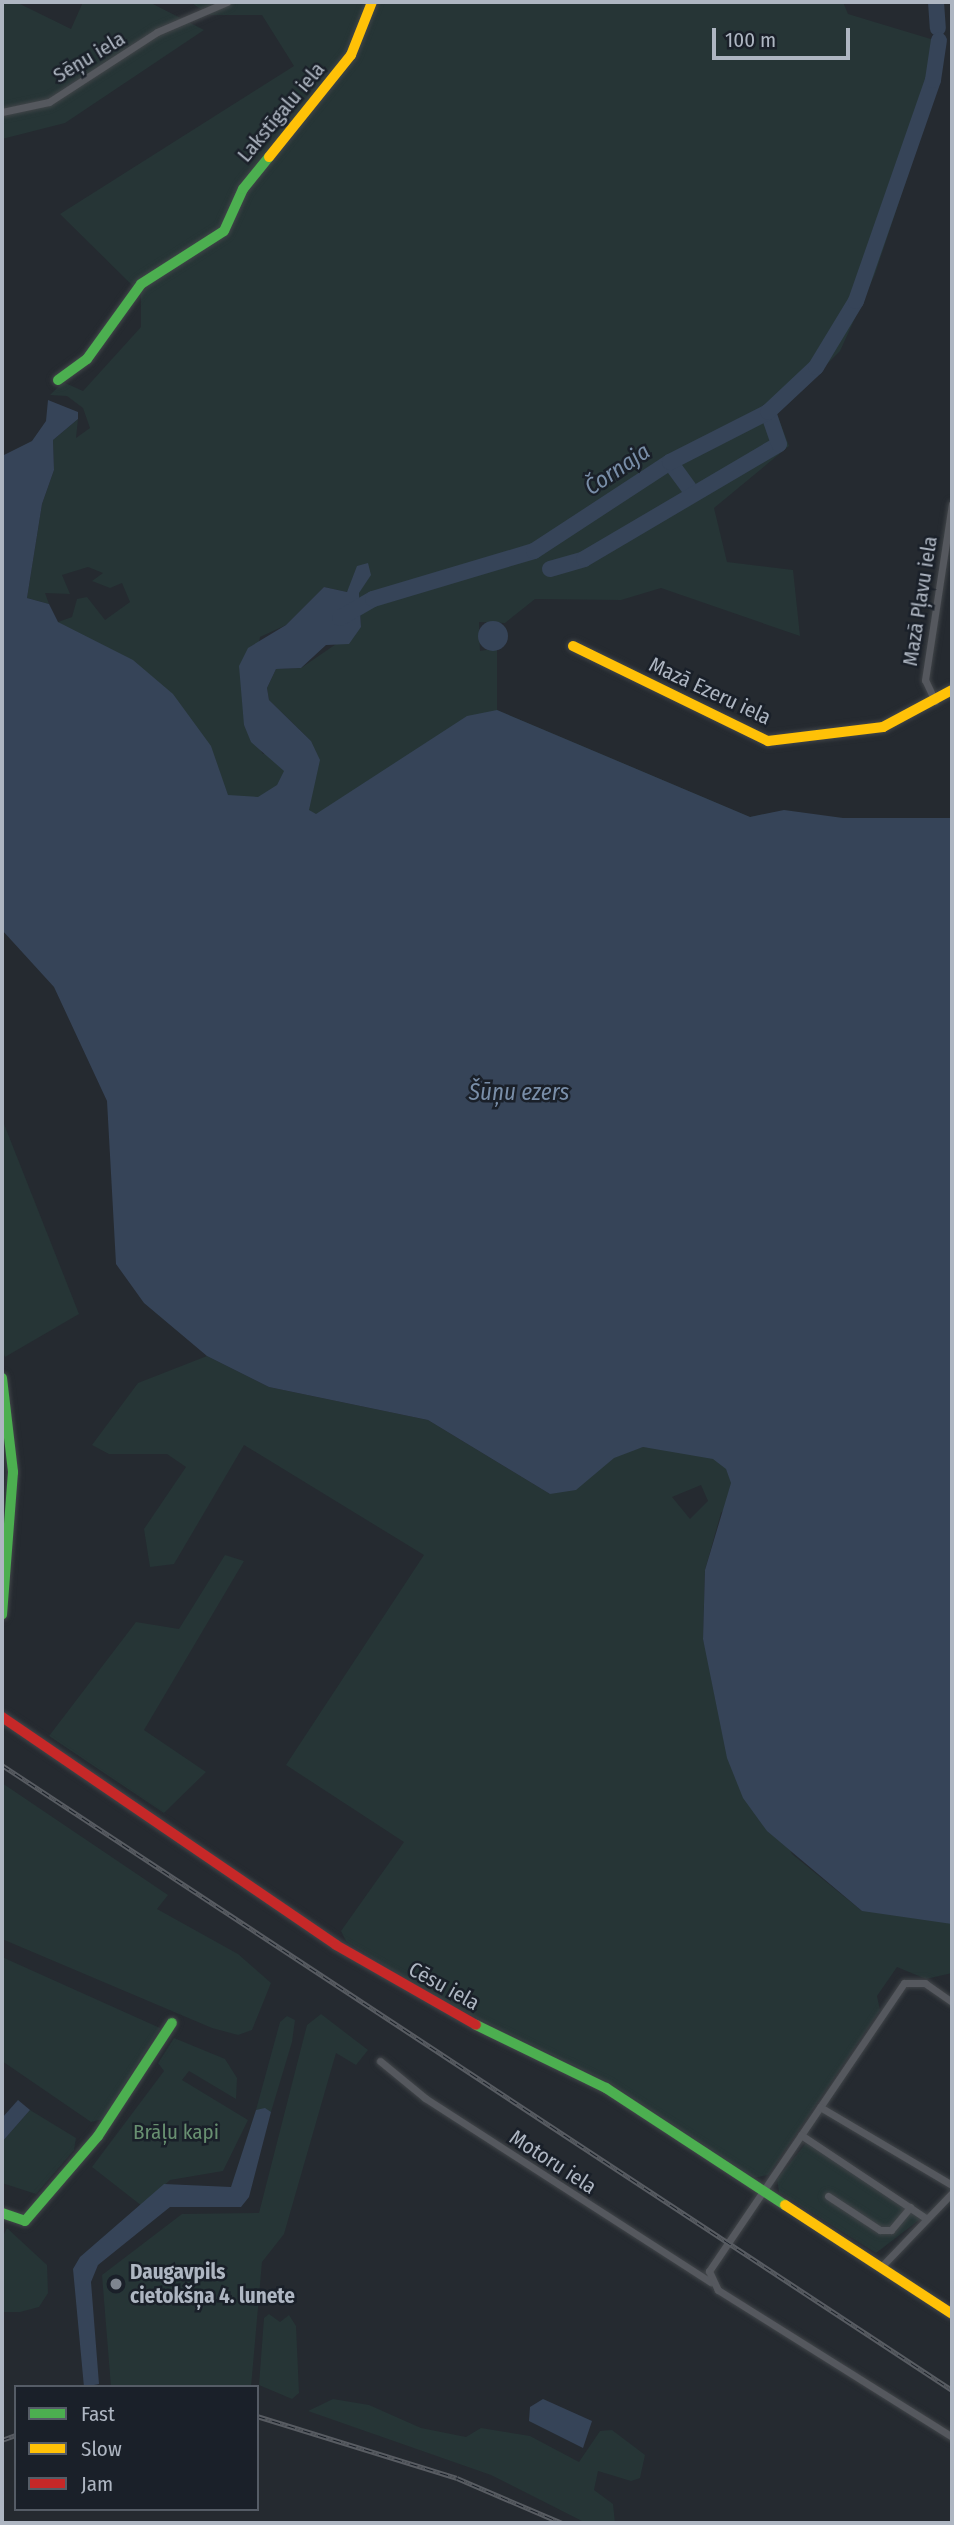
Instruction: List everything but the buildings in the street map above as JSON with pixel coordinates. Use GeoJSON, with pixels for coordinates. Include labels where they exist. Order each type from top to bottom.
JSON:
{"type":"FeatureCollection","features":[{"type":"Feature","properties":{"kind":"street","name":"Sēņu iela"},"geometry":{"type":"LineString","coordinates":[[2,112],[48,102],[157,32],[227,2]]}},
{"type":"Feature","properties":{"kind":"street","name":"Lakstīgalu iela"},"geometry":{"type":"LineString","coordinates":[[58,380],[87,359],[141,284],[224,231],[243,190],[351,55],[372,2]]}},
{"type":"Feature","properties":{"kind":"street","name":"Mazā Pļavu iela"},"geometry":{"type":"LineString","coordinates":[[936,701],[925,680],[952,504]]}},
{"type":"Feature","properties":{"kind":"street","name":"Mazā Ezeru iela"},"geometry":{"type":"LineString","coordinates":[[573,646],[768,741],[883,727],[936,701],[952,690]]}},
{"type":"Feature","properties":{"kind":"street"},"geometry":{"type":"LineString","coordinates":[[2,1378],[13,1472],[2,1615]]}},
{"type":"Feature","properties":{"kind":"street","name":"Cēsu iela"},"geometry":{"type":"LineString","coordinates":[[2,1717],[336,1945],[432,2004],[606,2088],[952,2314]]}},
{"type":"Feature","properties":{"kind":"street"},"geometry":{"type":"LineString","coordinates":[[711,2282],[709,2271],[904,1983],[914,1979],[952,2002]]}},
{"type":"Feature","properties":{"kind":"street"},"geometry":{"type":"LineString","coordinates":[[2,2213],[25,2221],[98,2136],[172,2023]]}},
{"type":"Feature","properties":{"kind":"street","name":"Motoru iela"},"geometry":{"type":"LineString","coordinates":[[380,2062],[437,2106],[952,2437]]}},
{"type":"Feature","properties":{"kind":"street"},"geometry":{"type":"LineString","coordinates":[[820,2107],[952,2185]]}},
{"type":"Feature","properties":{"kind":"street"},"geometry":{"type":"LineString","coordinates":[[801,2135],[927,2219]]}},
{"type":"Feature","properties":{"kind":"street"},"geometry":{"type":"LineString","coordinates":[[881,2267],[952,2193]]}},
{"type":"Feature","properties":{"kind":"street"},"geometry":{"type":"LineString","coordinates":[[828,2196],[880,2230],[891,2230],[910,2207]]}},
{"type":"Feature","properties":{"kind":"green space"},"geometry":{"type":"Polygon","coordinates":[[[2,2],[16,2],[71,29],[83,2],[149,2],[204,30],[65,123],[2,139],[2,2]]]}},
{"type":"Feature","properties":{"kind":"green space"},"geometry":{"type":"Polygon","coordinates":[[[190,2],[843,2],[848,14],[944,43],[940,79],[875,274],[840,351],[777,414],[789,446],[714,508],[727,562],[793,570],[800,636],[661,588],[621,600],[535,599],[505,623],[479,622],[480,651],[497,648],[497,710],[750,817],[776,812],[763,840],[347,832],[223,807],[58,622],[72,617],[77,599],[87,597],[105,620],[130,602],[122,583],[110,588],[92,581],[103,573],[88,567],[62,575],[70,594],[45,593],[49,604],[27,598],[42,504],[54,470],[53,440],[78,419],[76,438],[90,428],[83,408],[67,396],[50,395],[63,382],[83,391],[141,327],[141,294],[60,214],[294,66],[262,15],[210,15],[190,2]],[[357,576],[347,592],[324,587],[286,625],[260,637],[244,725],[263,754],[311,741],[269,700],[267,688],[276,669],[301,668],[361,627],[359,592],[368,579],[357,576]]]}},
{"type":"Feature","properties":{"kind":"green space"},"geometry":{"type":"Polygon","coordinates":[[[2,1119],[79,1314],[5,1357],[2,1350],[2,1119]]]}},
{"type":"Feature","properties":{"kind":"green space"},"geometry":{"type":"Polygon","coordinates":[[[207,1356],[269,1387],[428,1420],[550,1494],[583,1465],[643,1447],[720,1452],[736,1495],[721,1513],[705,1570],[703,1639],[719,1697],[792,1854],[862,1911],[952,1907],[952,1973],[926,1979],[897,1967],[877,1996],[880,2010],[768,2175],[754,2178],[610,2083],[442,2001],[346,1941],[341,1931],[404,1842],[286,1765],[424,1555],[244,1445],[174,1564],[150,1567],[144,1529],[186,1467],[167,1454],[109,1454],[92,1445],[138,1383],[207,1356]],[[701,1485],[672,1497],[690,1519],[708,1501],[701,1485]]]}},
{"type":"Feature","properties":{"kind":"green space"},"geometry":{"type":"Polygon","coordinates":[[[225,1555],[244,1561],[144,1730],[206,1772],[164,1813],[49,1736],[136,1622],[179,1629],[225,1555]]]}},
{"type":"Feature","properties":{"kind":"green space"},"geometry":{"type":"Polygon","coordinates":[[[2,1783],[168,1895],[157,1909],[238,1954],[271,1983],[252,2030],[238,2035],[212,2028],[2,1939],[2,1783]]]}},
{"type":"Feature","properties":{"kind":"green space"},"geometry":{"type":"Polygon","coordinates":[[[2,1957],[160,2028],[103,2119],[91,2122],[2,2061],[2,1957]]]}},
{"type":"Feature","properties":{"kind":"green space"},"geometry":{"type":"Polygon","coordinates":[[[321,2014],[368,2050],[356,2065],[336,2053],[284,2234],[262,2262],[251,2385],[111,2385],[102,2275],[182,2214],[259,2213],[307,2025],[321,2014]]]}},
{"type":"Feature","properties":{"kind":"green space"},"geometry":{"type":"Polygon","coordinates":[[[287,2016],[295,2020],[292,2042],[271,2112],[256,2110],[280,2022],[287,2016]]]}},
{"type":"Feature","properties":{"kind":"green space","name":"Brāļu kapi"},"geometry":{"type":"Polygon","coordinates":[[[174,2038],[225,2059],[237,2078],[236,2099],[189,2071],[182,2080],[248,2120],[223,2171],[170,2180],[142,2206],[92,2167],[164,2071],[158,2063],[174,2038]]]}},
{"type":"Feature","properties":{"kind":"green space"},"geometry":{"type":"Polygon","coordinates":[[[30,2110],[76,2138],[74,2150],[36,2194],[2,2183],[2,2142],[30,2110]]]}},
{"type":"Feature","properties":{"kind":"green space"},"geometry":{"type":"Polygon","coordinates":[[[807,2142],[919,2217],[919,2220],[876,2253],[779,2192],[777,2179],[807,2142]]]}},
{"type":"Feature","properties":{"kind":"green space"},"geometry":{"type":"Polygon","coordinates":[[[7,2228],[47,2265],[48,2293],[39,2307],[20,2312],[2,2312],[2,2238],[7,2228]]]}},
{"type":"Feature","properties":{"kind":"green space"},"geometry":{"type":"Polygon","coordinates":[[[269,2314],[280,2322],[289,2315],[296,2326],[299,2393],[292,2399],[259,2385],[264,2318],[269,2314]]]}},
{"type":"Feature","properties":{"kind":"green space"},"geometry":{"type":"Polygon","coordinates":[[[333,2399],[369,2405],[421,2428],[466,2437],[481,2428],[530,2436],[579,2462],[600,2431],[612,2430],[645,2455],[640,2478],[631,2481],[598,2471],[594,2490],[613,2504],[615,2523],[586,2523],[491,2475],[308,2411],[333,2399]]]}},
{"type":"Feature","properties":{"kind":"water","name":"Šūņu ezers"},"geometry":{"type":"Polygon","coordinates":[[[48,400],[78,412],[78,419],[53,440],[54,470],[42,504],[27,598],[49,604],[58,622],[133,660],[173,694],[211,746],[228,795],[258,797],[277,785],[284,771],[251,742],[244,725],[239,666],[248,648],[286,625],[324,587],[347,592],[357,566],[368,563],[371,575],[359,593],[361,627],[349,644],[326,645],[301,668],[276,669],[267,688],[269,700],[311,741],[320,760],[309,810],[316,814],[467,716],[497,710],[750,817],[784,810],[843,818],[952,818],[952,1924],[862,1911],[767,1831],[743,1798],[727,1758],[703,1639],[705,1570],[731,1483],[726,1469],[713,1459],[643,1447],[614,1458],[576,1490],[550,1494],[428,1420],[269,1387],[207,1356],[144,1303],[116,1264],[107,1101],[54,987],[2,930],[2,456],[32,441],[46,421],[48,400]]]}},
{"type":"Feature","properties":{"kind":"water"},"geometry":{"type":"Polygon","coordinates":[[[493,621],[504,625],[508,636],[504,647],[493,651],[482,647],[478,636],[482,625],[493,621]]]}},
{"type":"Feature","properties":{"kind":"water"},"geometry":{"type":"Polygon","coordinates":[[[18,2100],[30,2110],[2,2142],[2,2118],[18,2100]]]}},
{"type":"Feature","properties":{"kind":"water"},"geometry":{"type":"Polygon","coordinates":[[[265,2108],[271,2112],[249,2197],[241,2207],[170,2207],[98,2265],[91,2282],[99,2384],[84,2385],[73,2269],[80,2257],[164,2184],[231,2187],[256,2110],[265,2108]]]}},
{"type":"Feature","properties":{"kind":"water"},"geometry":{"type":"Polygon","coordinates":[[[543,2399],[592,2421],[583,2448],[529,2421],[530,2407],[543,2399]]]}},
{"type":"Feature","properties":{"kind":"waterway","name":"Čornaja"},"geometry":{"type":"LineString","coordinates":[[936,2],[938,28]]}},
{"type":"Feature","properties":{"kind":"waterway","name":"Čornaja"},"geometry":{"type":"LineString","coordinates":[[340,618],[373,599],[534,551],[670,462],[768,412],[816,367],[856,301],[933,80],[939,40]]}},
{"type":"Feature","properties":{"kind":"waterway"},"geometry":{"type":"LineString","coordinates":[[550,569],[584,559],[779,444],[768,412]]}},
{"type":"Feature","properties":{"kind":"waterway"},"geometry":{"type":"LineString","coordinates":[[670,462],[691,491]]}},
{"type":"Feature","properties":{"kind":"railway"},"geometry":{"type":"LineString","coordinates":[[2,1765],[952,2390]]}},
{"type":"Feature","properties":{"kind":"railway"},"geometry":{"type":"LineString","coordinates":[[259,2417],[457,2478],[562,2523]]}},
{"type":"Feature","properties":{"kind":"railway"},"geometry":{"type":"LineString","coordinates":[[2,2440],[14,2436]]}},
{"type":"Feature","properties":{"kind":"traffic: fast"},"geometry":{"type":"LineString","coordinates":[[58,380],[87,359],[141,284],[224,231],[243,189],[269,157]]}},
{"type":"Feature","properties":{"kind":"traffic: fast"},"geometry":{"type":"LineString","coordinates":[[2,1378],[13,1472],[2,1615]]}},
{"type":"Feature","properties":{"kind":"traffic: fast"},"geometry":{"type":"LineString","coordinates":[[2,2213],[25,2221],[98,2136],[172,2023]]}},
{"type":"Feature","properties":{"kind":"traffic: fast"},"geometry":{"type":"LineString","coordinates":[[476,2025],[606,2088],[785,2205]]}},
{"type":"Feature","properties":{"kind":"traffic: slow"},"geometry":{"type":"LineString","coordinates":[[269,157],[351,55],[372,2]]}},
{"type":"Feature","properties":{"kind":"traffic: slow"},"geometry":{"type":"LineString","coordinates":[[573,646],[768,741],[883,727],[952,690]]}},
{"type":"Feature","properties":{"kind":"traffic: slow"},"geometry":{"type":"LineString","coordinates":[[785,2205],[952,2314]]}},
{"type":"Feature","properties":{"kind":"traffic: jam"},"geometry":{"type":"LineString","coordinates":[[2,1717],[336,1945],[476,2025]]}},
{"type":"Feature","properties":{"kind":"place","name":"Daugavpils cietokšņa 4. lunete"},"geometry":{"type":"Point","coordinates":[116,2284]}}]}
